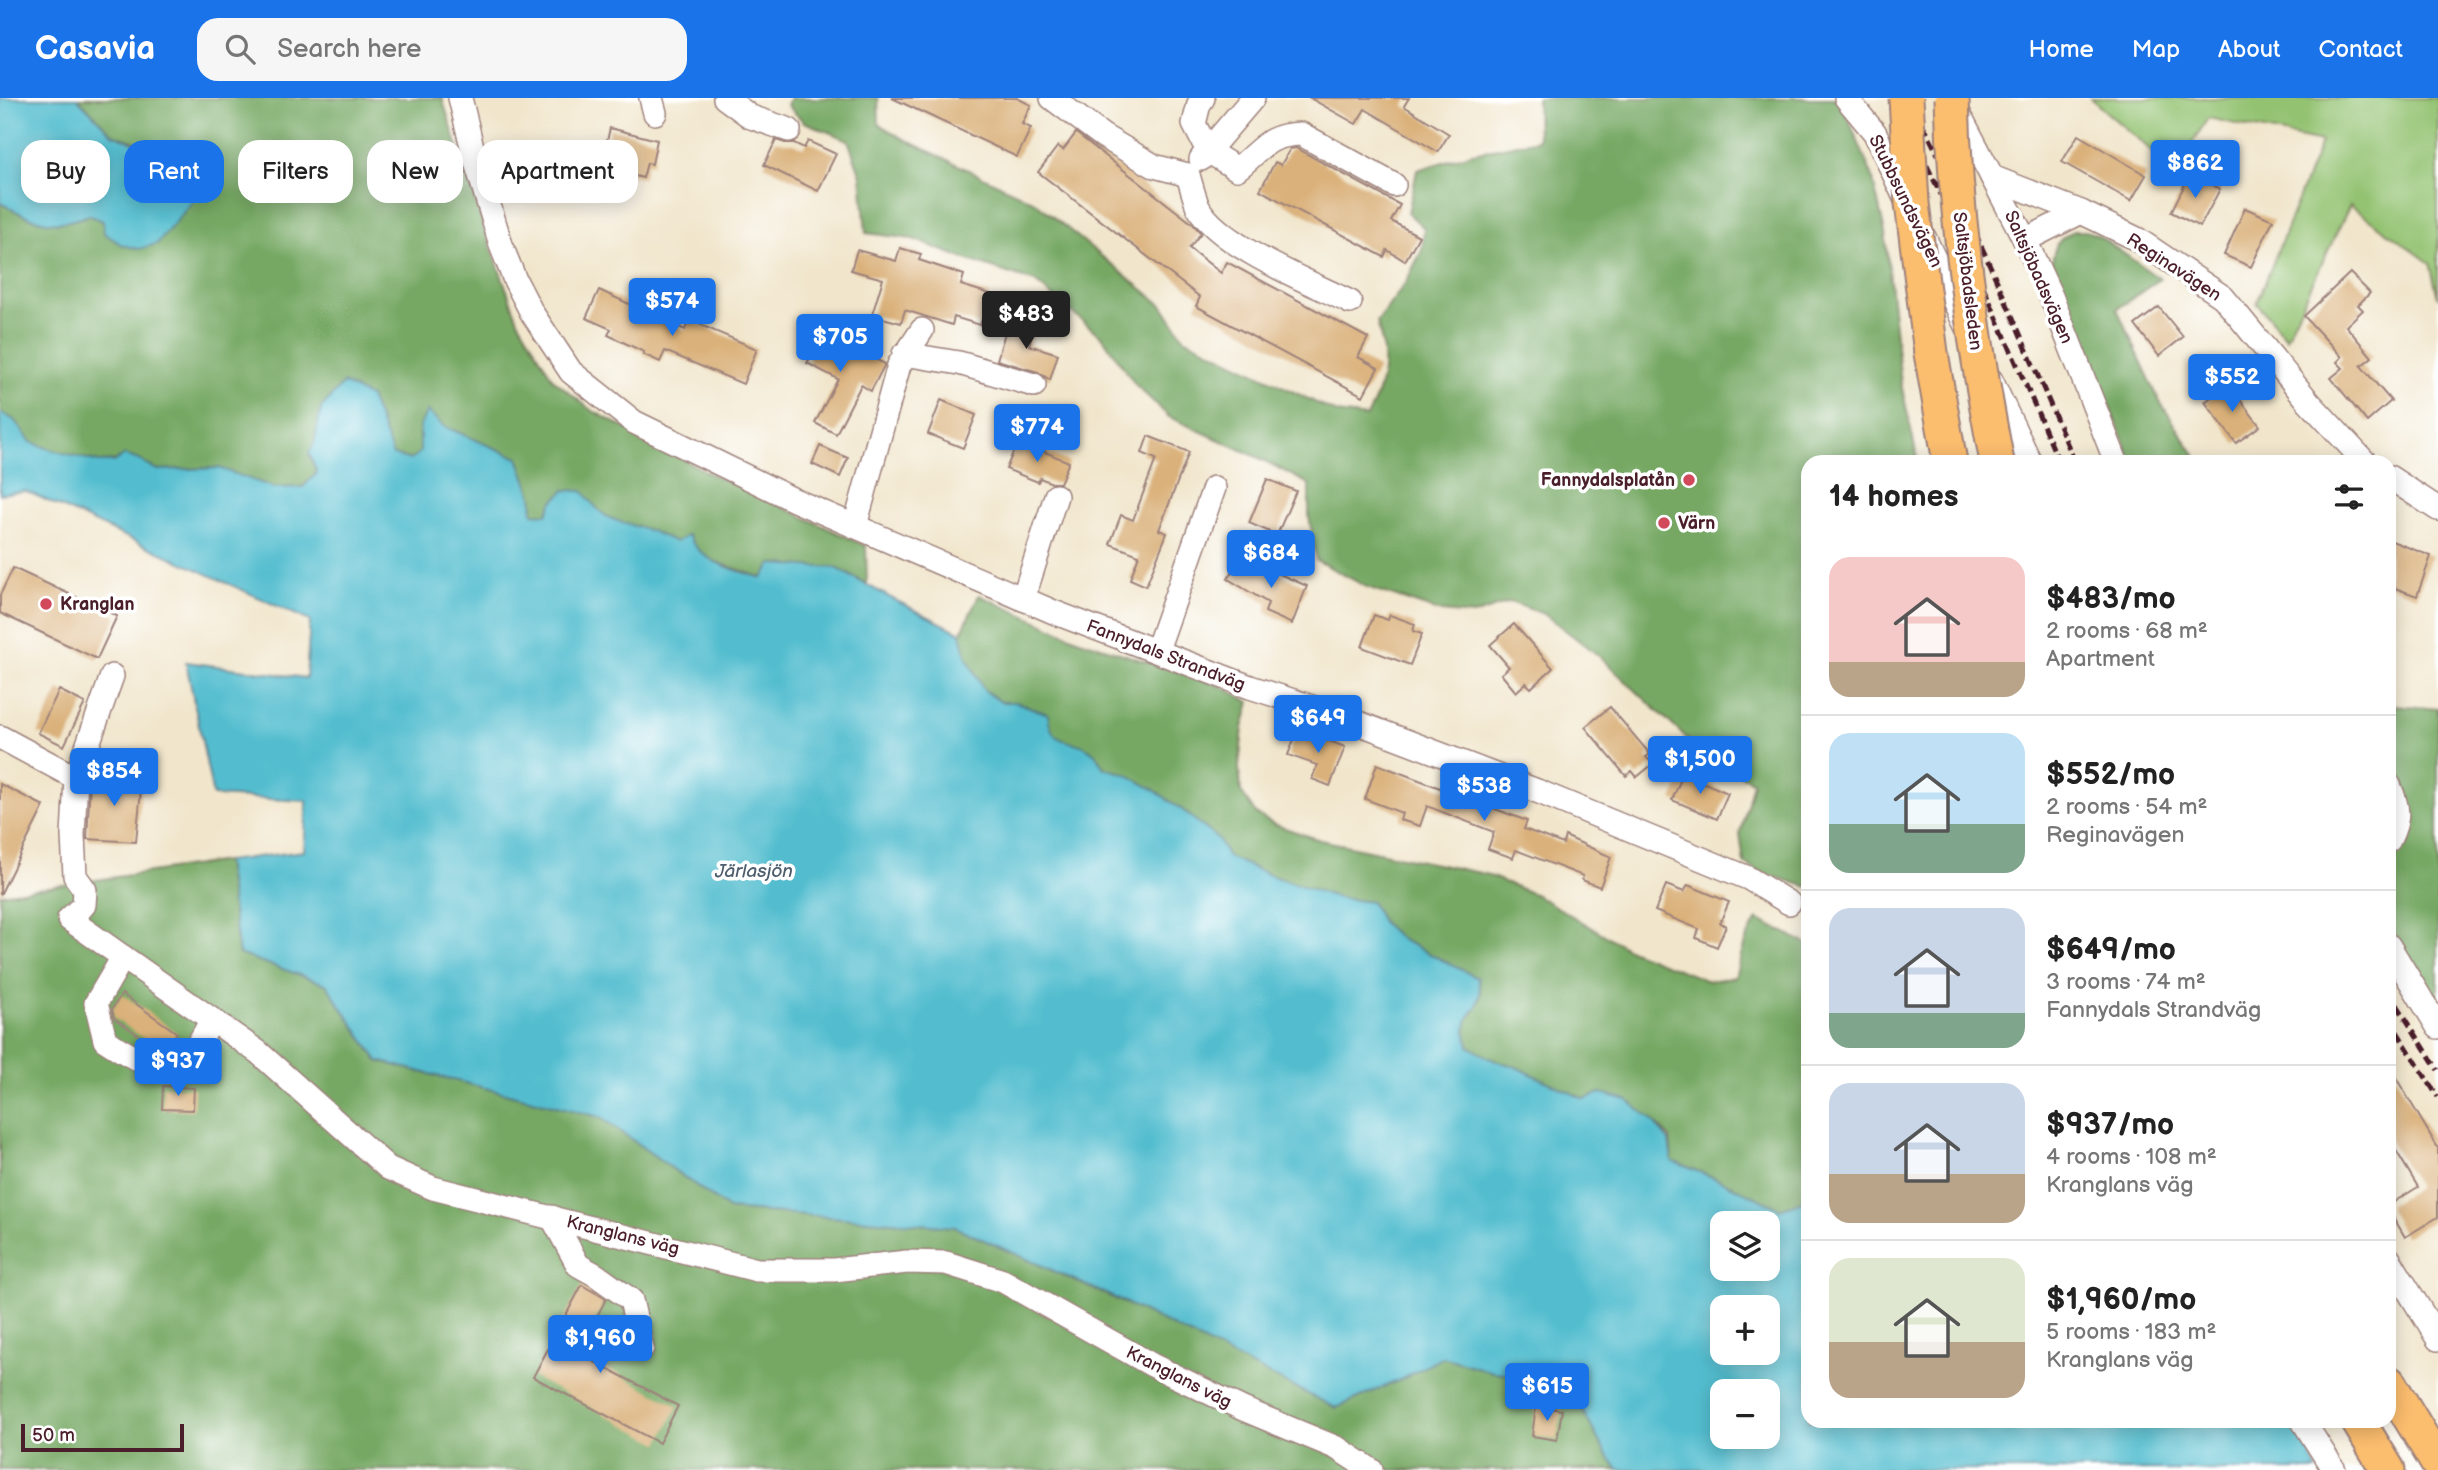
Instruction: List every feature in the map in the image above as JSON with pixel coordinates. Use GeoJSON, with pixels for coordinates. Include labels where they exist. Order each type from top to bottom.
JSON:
{"type":"FeatureCollection","features":[{"type":"Feature","properties":{"kind":"highway"},"geometry":{"type":"LineString","coordinates":[[1906,98],[1912,203],[1931,353],[1950,455]]}},
{"type":"Feature","properties":{"kind":"highway","name":"Saltsjöbadsleden"},"geometry":{"type":"LineString","coordinates":[[1951,98],[1960,234],[1979,368],[1996,455]]}},
{"type":"Feature","properties":{"kind":"highway"},"geometry":{"type":"LineString","coordinates":[[2396,1395],[2438,1464]]}},
{"type":"Feature","properties":{"kind":"highway"},"geometry":{"type":"LineString","coordinates":[[2362,1428],[2388,1470]]}},
{"type":"Feature","properties":{"kind":"street","name":"Fannydals Strandväg"},"geometry":{"type":"LineString","coordinates":[[460,98],[475,159],[515,281],[532,313],[571,372],[635,422],[794,500],[1056,613],[1537,791],[1748,878],[1789,903]]}},
{"type":"Feature","properties":{"kind":"street"},"geometry":{"type":"LineString","coordinates":[[725,98],[751,117],[789,130]]}},
{"type":"Feature","properties":{"kind":"street"},"geometry":{"type":"LineString","coordinates":[[1052,98],[1103,136],[1154,166],[1188,175]]}},
{"type":"Feature","properties":{"kind":"street"},"geometry":{"type":"LineString","coordinates":[[1203,98],[1194,124],[1208,150],[1237,169],[1270,139],[1301,134],[1394,185]]}},
{"type":"Feature","properties":{"kind":"street"},"geometry":{"type":"LineString","coordinates":[[1188,175],[1253,98]]}},
{"type":"Feature","properties":{"kind":"street","name":"Stubbsundsvägen"},"geometry":{"type":"LineString","coordinates":[[1846,98],[1875,133],[2027,455]]}},
{"type":"Feature","properties":{"kind":"street","name":"Saltsjöbadsvägen"},"geometry":{"type":"LineString","coordinates":[[1951,98],[2051,296],[2113,455]]}},
{"type":"Feature","properties":{"kind":"street"},"geometry":{"type":"LineString","coordinates":[[1188,175],[1198,207],[1210,222],[1248,251],[1350,302]]}},
{"type":"Feature","properties":{"kind":"street","name":"Reginavägen"},"geometry":{"type":"LineString","coordinates":[[1992,177],[2081,212],[2137,239],[2223,298],[2309,402],[2358,455]]}},
{"type":"Feature","properties":{"kind":"street"},"geometry":{"type":"LineString","coordinates":[[2025,240],[2081,212]]}},
{"type":"Feature","properties":{"kind":"street"},"geometry":{"type":"LineString","coordinates":[[855,526],[899,365],[922,330]]}},
{"type":"Feature","properties":{"kind":"street"},"geometry":{"type":"LineString","coordinates":[[904,354],[959,363],[1034,385]]}},
{"type":"Feature","properties":{"kind":"street"},"geometry":{"type":"LineString","coordinates":[[2396,482],[2438,509]]}},
{"type":"Feature","properties":{"kind":"street"},"geometry":{"type":"LineString","coordinates":[[1157,650],[1214,488]]}},
{"type":"Feature","properties":{"kind":"street"},"geometry":{"type":"LineString","coordinates":[[1023,599],[1056,496]]}},
{"type":"Feature","properties":{"kind":"street","name":"Kranglans väg"},"geometry":{"type":"LineString","coordinates":[[112,676],[76,778],[73,835],[75,876],[85,890],[84,905],[69,919],[258,1052],[388,1168],[433,1188],[757,1270],[834,1270],[907,1262],[946,1263],[1003,1281],[1152,1365],[1243,1409],[1337,1448],[1371,1470]]}},
{"type":"Feature","properties":{"kind":"street"},"geometry":{"type":"LineString","coordinates":[[0,737],[76,778]]}},
{"type":"Feature","properties":{"kind":"street"},"geometry":{"type":"LineString","coordinates":[[2396,801],[2396,826]]}},
{"type":"Feature","properties":{"kind":"street"},"geometry":{"type":"LineString","coordinates":[[123,957],[96,1003],[105,1040],[141,1062],[169,1066],[189,1057],[212,1020]]}},
{"type":"Feature","properties":{"kind":"street"},"geometry":{"type":"LineString","coordinates":[[2396,958],[2438,1027]]}},
{"type":"Feature","properties":{"kind":"street"},"geometry":{"type":"LineString","coordinates":[[552,1217],[578,1265],[631,1300],[642,1348]]}},
{"type":"Feature","properties":{"kind":"street"},"geometry":{"type":"LineString","coordinates":[[2396,1270],[2438,1339]]}},
{"type":"Feature","properties":{"kind":"street"},"geometry":{"type":"LineString","coordinates":[[2307,1428],[2334,1470]]}},
{"type":"Feature","properties":{"kind":"green space"},"geometry":{"type":"Polygon","coordinates":[[[78,98],[442,98],[456,140],[367,140],[367,203],[463,203],[463,163],[518,320],[553,379],[591,410],[711,474],[866,546],[867,584],[836,568],[773,564],[763,578],[707,559],[693,546],[676,543],[640,527],[618,524],[596,510],[553,501],[547,515],[533,513],[532,496],[518,458],[443,426],[427,411],[420,425],[421,452],[411,460],[393,455],[370,397],[314,444],[309,453],[317,473],[303,487],[275,488],[219,468],[157,470],[139,460],[99,462],[31,442],[14,420],[0,412],[0,203],[33,219],[53,223],[89,215],[103,221],[124,180],[124,203],[224,203],[224,140],[130,140],[112,134],[78,98]]]}},
{"type":"Feature","properties":{"kind":"green space"},"geometry":{"type":"Polygon","coordinates":[[[790,98],[878,98],[879,124],[902,138],[1035,202],[1163,306],[1184,338],[1337,413],[1367,417],[1378,393],[1383,370],[1383,347],[1377,322],[1406,282],[1422,250],[1424,228],[1408,213],[1417,170],[1473,153],[1538,140],[1537,98],[1835,98],[1844,108],[1872,175],[1885,233],[1901,383],[1916,455],[1801,455],[1801,885],[1760,872],[1744,863],[1740,834],[1753,782],[1701,752],[1598,655],[1544,614],[1510,602],[1474,615],[1441,612],[1367,587],[1316,560],[1309,516],[1309,484],[1169,417],[1135,384],[1103,338],[1035,282],[913,239],[866,233],[861,176],[848,140],[804,122],[787,105],[790,98]]]}},
{"type":"Feature","properties":{"kind":"green space"},"geometry":{"type":"Polygon","coordinates":[[[2090,98],[2438,98],[2438,298],[2430,263],[2350,205],[2286,338],[2257,303],[2321,142],[2208,118],[2175,171],[2090,98]]]}},
{"type":"Feature","properties":{"kind":"green space"},"geometry":{"type":"Polygon","coordinates":[[[2074,231],[2097,235],[2160,279],[2117,309],[2160,402],[2195,455],[2129,455],[2052,263],[2058,243],[2074,231]]]}},
{"type":"Feature","properties":{"kind":"green space"},"geometry":{"type":"Polygon","coordinates":[[[979,595],[1077,639],[1221,686],[1250,702],[1243,728],[1239,767],[1241,792],[1256,814],[1273,824],[1320,840],[1485,874],[1536,895],[1632,951],[1708,981],[1735,977],[1745,942],[1757,919],[1801,941],[1801,1202],[1780,1209],[1672,1161],[1670,1138],[1651,1119],[1601,1093],[1584,1099],[1516,1067],[1489,1058],[1469,1046],[1465,1030],[1480,994],[1478,978],[1402,940],[1383,923],[1371,902],[1339,898],[1272,876],[1228,857],[1218,839],[1153,789],[1126,774],[1104,768],[1095,754],[1080,745],[1059,741],[1016,702],[1001,702],[984,690],[966,656],[961,633],[979,595]]]}},
{"type":"Feature","properties":{"kind":"green space"},"geometry":{"type":"Polygon","coordinates":[[[2396,705],[2438,709],[2438,1006],[2396,937],[2396,705]]]}},
{"type":"Feature","properties":{"kind":"green space"},"geometry":{"type":"Polygon","coordinates":[[[226,861],[239,954],[326,984],[378,1061],[600,1117],[729,1209],[955,1227],[1140,1310],[1336,1408],[1402,1379],[1443,1357],[1493,1372],[1525,1375],[1560,1367],[1601,1445],[1618,1470],[0,1470],[0,894],[226,861]]]}},
{"type":"Feature","properties":{"kind":"water"},"geometry":{"type":"Polygon","coordinates":[[[0,98],[77,98],[112,134],[127,140],[124,140],[124,203],[191,203],[157,244],[139,249],[122,245],[104,233],[103,221],[89,215],[53,223],[34,219],[0,203],[0,98]]]}},
{"type":"Feature","properties":{"kind":"water","name":"Järlasjön"},"geometry":{"type":"Polygon","coordinates":[[[343,383],[370,397],[393,455],[411,460],[420,452],[420,425],[427,411],[443,426],[518,458],[532,496],[533,513],[547,514],[553,501],[565,490],[583,491],[595,507],[607,516],[676,542],[688,535],[702,553],[730,568],[762,578],[772,564],[836,568],[961,633],[966,656],[984,690],[1001,702],[1016,702],[1048,714],[1050,726],[1059,738],[1087,748],[1096,755],[1104,768],[1126,774],[1153,789],[1218,839],[1228,857],[1272,876],[1339,898],[1371,902],[1383,923],[1402,940],[1478,978],[1480,994],[1477,1006],[1468,1018],[1465,1030],[1469,1046],[1489,1058],[1516,1067],[1584,1099],[1601,1093],[1627,1100],[1651,1119],[1669,1141],[1672,1161],[1780,1209],[1801,1202],[1801,1428],[2297,1428],[2318,1470],[1618,1470],[1601,1445],[1560,1367],[1525,1375],[1493,1372],[1443,1357],[1402,1379],[1336,1408],[1126,1303],[955,1227],[729,1209],[600,1117],[378,1061],[326,984],[239,954],[226,861],[304,851],[307,801],[213,796],[186,662],[306,678],[310,621],[26,491],[0,494],[0,412],[14,420],[31,442],[52,450],[99,462],[114,462],[125,455],[157,470],[219,468],[275,488],[303,487],[317,473],[309,453],[314,444],[321,408],[343,383]]]}},
{"type":"Feature","properties":{"kind":"building"},"geometry":{"type":"Polygon","coordinates":[[[892,98],[1017,98],[1031,105],[1022,124],[1031,128],[1017,157],[892,98]]]}},
{"type":"Feature","properties":{"kind":"building"},"geometry":{"type":"Polygon","coordinates":[[[1310,98],[1409,98],[1404,106],[1449,134],[1438,152],[1365,109],[1356,124],[1310,98]]]}},
{"type":"Feature","properties":{"kind":"building"},"geometry":{"type":"Polygon","coordinates":[[[610,128],[657,140],[652,164],[647,163],[643,178],[638,177],[638,140],[607,140],[610,128]]]}},
{"type":"Feature","properties":{"kind":"building"},"geometry":{"type":"Polygon","coordinates":[[[1076,133],[1193,224],[1201,233],[1189,248],[1221,273],[1227,262],[1368,338],[1358,357],[1378,368],[1363,396],[1196,306],[1200,297],[1038,172],[1058,146],[1063,150],[1076,133]]]}},
{"type":"Feature","properties":{"kind":"building"},"geometry":{"type":"Polygon","coordinates":[[[2078,135],[2146,175],[2131,201],[2062,162],[2078,135]]]}},
{"type":"Feature","properties":{"kind":"building"},"geometry":{"type":"Polygon","coordinates":[[[776,140],[804,148],[808,141],[836,154],[818,191],[764,165],[776,140]]]}},
{"type":"Feature","properties":{"kind":"building"},"geometry":{"type":"Polygon","coordinates":[[[1296,148],[1400,205],[1391,221],[1419,236],[1405,261],[1387,250],[1384,257],[1260,190],[1275,162],[1281,165],[1290,149],[1296,148]]]}},
{"type":"Feature","properties":{"kind":"building"},"geometry":{"type":"Polygon","coordinates":[[[2190,174],[2220,189],[2200,227],[2171,212],[2190,174]]]}},
{"type":"Feature","properties":{"kind":"building"},"geometry":{"type":"Polygon","coordinates":[[[2245,208],[2273,220],[2251,267],[2224,255],[2245,208]]]}},
{"type":"Feature","properties":{"kind":"building"},"geometry":{"type":"Polygon","coordinates":[[[900,248],[921,254],[919,260],[964,275],[961,285],[990,294],[980,325],[954,317],[952,325],[905,310],[901,323],[872,315],[883,279],[851,270],[857,250],[896,261],[900,248]]]}},
{"type":"Feature","properties":{"kind":"building"},"geometry":{"type":"Polygon","coordinates":[[[2350,273],[2370,293],[2358,305],[2363,310],[2346,326],[2372,357],[2361,366],[2391,401],[2367,422],[2331,378],[2343,368],[2337,362],[2342,357],[2304,316],[2350,273]]]}},
{"type":"Feature","properties":{"kind":"building"},"geometry":{"type":"Polygon","coordinates":[[[599,290],[685,330],[689,320],[757,349],[743,384],[665,351],[660,362],[608,335],[611,329],[586,318],[599,290]]]}},
{"type":"Feature","properties":{"kind":"building"},"geometry":{"type":"Polygon","coordinates":[[[2159,307],[2183,337],[2159,356],[2135,325],[2159,307]]]}},
{"type":"Feature","properties":{"kind":"building"},"geometry":{"type":"Polygon","coordinates":[[[1008,322],[1034,329],[1029,345],[1058,354],[1050,380],[1038,372],[997,360],[1008,322]]]}},
{"type":"Feature","properties":{"kind":"building"},"geometry":{"type":"Polygon","coordinates":[[[812,327],[885,364],[871,391],[861,385],[836,434],[815,423],[838,379],[807,363],[810,358],[799,352],[812,327]]]}},
{"type":"Feature","properties":{"kind":"building"},"geometry":{"type":"Polygon","coordinates":[[[2228,384],[2260,426],[2236,443],[2205,402],[2228,384]]]}},
{"type":"Feature","properties":{"kind":"building"},"geometry":{"type":"Polygon","coordinates":[[[941,400],[976,415],[963,448],[928,434],[941,400]]]}},
{"type":"Feature","properties":{"kind":"building"},"geometry":{"type":"Polygon","coordinates":[[[1148,436],[1189,452],[1159,530],[1167,533],[1146,586],[1130,579],[1139,555],[1110,544],[1121,515],[1133,520],[1156,459],[1142,453],[1148,436]]]}},
{"type":"Feature","properties":{"kind":"building"},"geometry":{"type":"Polygon","coordinates":[[[1018,441],[1069,462],[1060,483],[1040,478],[1038,482],[1006,469],[1018,441]]]}},
{"type":"Feature","properties":{"kind":"building"},"geometry":{"type":"Polygon","coordinates":[[[820,446],[848,458],[840,477],[812,464],[820,446]]]}},
{"type":"Feature","properties":{"kind":"building"},"geometry":{"type":"Polygon","coordinates":[[[1267,479],[1296,491],[1277,535],[1249,523],[1267,479]]]}},
{"type":"Feature","properties":{"kind":"building"},"geometry":{"type":"Polygon","coordinates":[[[2396,543],[2431,556],[2417,596],[2396,588],[2396,543]]]}},
{"type":"Feature","properties":{"kind":"building"},"geometry":{"type":"Polygon","coordinates":[[[1240,559],[1273,578],[1275,572],[1307,586],[1292,624],[1265,612],[1268,603],[1228,579],[1240,559]]]}},
{"type":"Feature","properties":{"kind":"building","name":"Kranglan"},"geometry":{"type":"Polygon","coordinates":[[[13,568],[117,616],[97,659],[0,613],[0,595],[13,568]]]}},
{"type":"Feature","properties":{"kind":"building"},"geometry":{"type":"Polygon","coordinates":[[[1374,615],[1388,620],[1390,615],[1415,624],[1413,631],[1422,634],[1410,665],[1362,647],[1374,615]]]}},
{"type":"Feature","properties":{"kind":"building"},"geometry":{"type":"Polygon","coordinates":[[[1514,624],[1553,668],[1531,688],[1526,683],[1516,692],[1501,674],[1509,667],[1490,645],[1514,624]]]}},
{"type":"Feature","properties":{"kind":"building"},"geometry":{"type":"Polygon","coordinates":[[[59,690],[85,703],[64,746],[38,733],[59,690]]]}},
{"type":"Feature","properties":{"kind":"building"},"geometry":{"type":"Polygon","coordinates":[[[1610,707],[1650,754],[1646,757],[1653,764],[1637,777],[1632,771],[1626,776],[1585,727],[1610,707]]]}},
{"type":"Feature","properties":{"kind":"building"},"geometry":{"type":"Polygon","coordinates":[[[1298,729],[1345,747],[1330,786],[1312,779],[1317,765],[1288,755],[1298,729]]]}},
{"type":"Feature","properties":{"kind":"building"},"geometry":{"type":"Polygon","coordinates":[[[1377,764],[1527,821],[1524,829],[1563,844],[1565,836],[1611,857],[1600,887],[1582,880],[1583,876],[1516,850],[1513,858],[1488,849],[1494,832],[1427,806],[1420,826],[1400,820],[1402,813],[1365,799],[1377,764]]]}},
{"type":"Feature","properties":{"kind":"building"},"geometry":{"type":"Polygon","coordinates":[[[92,774],[142,779],[136,842],[87,839],[92,774]]]}},
{"type":"Feature","properties":{"kind":"building"},"geometry":{"type":"Polygon","coordinates":[[[1683,774],[1728,793],[1717,819],[1672,800],[1683,774]]]}},
{"type":"Feature","properties":{"kind":"building"},"geometry":{"type":"Polygon","coordinates":[[[0,784],[44,806],[0,895],[0,784]]]}},
{"type":"Feature","properties":{"kind":"building"},"geometry":{"type":"Polygon","coordinates":[[[1666,885],[1684,892],[1688,885],[1729,902],[1720,923],[1726,926],[1717,947],[1696,938],[1699,929],[1655,911],[1666,885]]]}},
{"type":"Feature","properties":{"kind":"building"},"geometry":{"type":"Polygon","coordinates":[[[122,994],[177,1033],[163,1052],[114,1018],[112,1009],[122,994]]]}},
{"type":"Feature","properties":{"kind":"building"},"geometry":{"type":"Polygon","coordinates":[[[2396,1078],[2438,1148],[2438,1217],[2405,1237],[2396,1222],[2396,1201],[2418,1187],[2396,1151],[2396,1078]]]}},
{"type":"Feature","properties":{"kind":"building"},"geometry":{"type":"Polygon","coordinates":[[[163,1086],[194,1088],[193,1110],[162,1109],[163,1086]]]}},
{"type":"Feature","properties":{"kind":"building"},"geometry":{"type":"Polygon","coordinates":[[[582,1285],[606,1299],[578,1353],[678,1406],[659,1443],[533,1377],[582,1285]]]}},
{"type":"Feature","properties":{"kind":"building"},"geometry":{"type":"Polygon","coordinates":[[[1536,1406],[1562,1410],[1557,1440],[1532,1436],[1536,1406]]]}},
{"type":"Feature","properties":{"kind":"railway"},"geometry":{"type":"LineString","coordinates":[[1894,98],[1965,244],[2056,455]]}},
{"type":"Feature","properties":{"kind":"railway"},"geometry":{"type":"LineString","coordinates":[[1909,98],[1975,233],[2072,455]]}},
{"type":"Feature","properties":{"kind":"railway"},"geometry":{"type":"LineString","coordinates":[[2396,1003],[2438,1070]]}},
{"type":"Feature","properties":{"kind":"railway"},"geometry":{"type":"LineString","coordinates":[[2396,1030],[2438,1097]]}},
{"type":"Feature","properties":{"kind":"place","name":"Fannydalsplatån"},"geometry":{"type":"Point","coordinates":[1689,480]}},
{"type":"Feature","properties":{"kind":"place","name":"Värn"},"geometry":{"type":"Point","coordinates":[1664,523]}},
{"type":"Feature","properties":{"kind":"place","name":"Kranglan"},"geometry":{"type":"Point","coordinates":[46,604]}}]}
